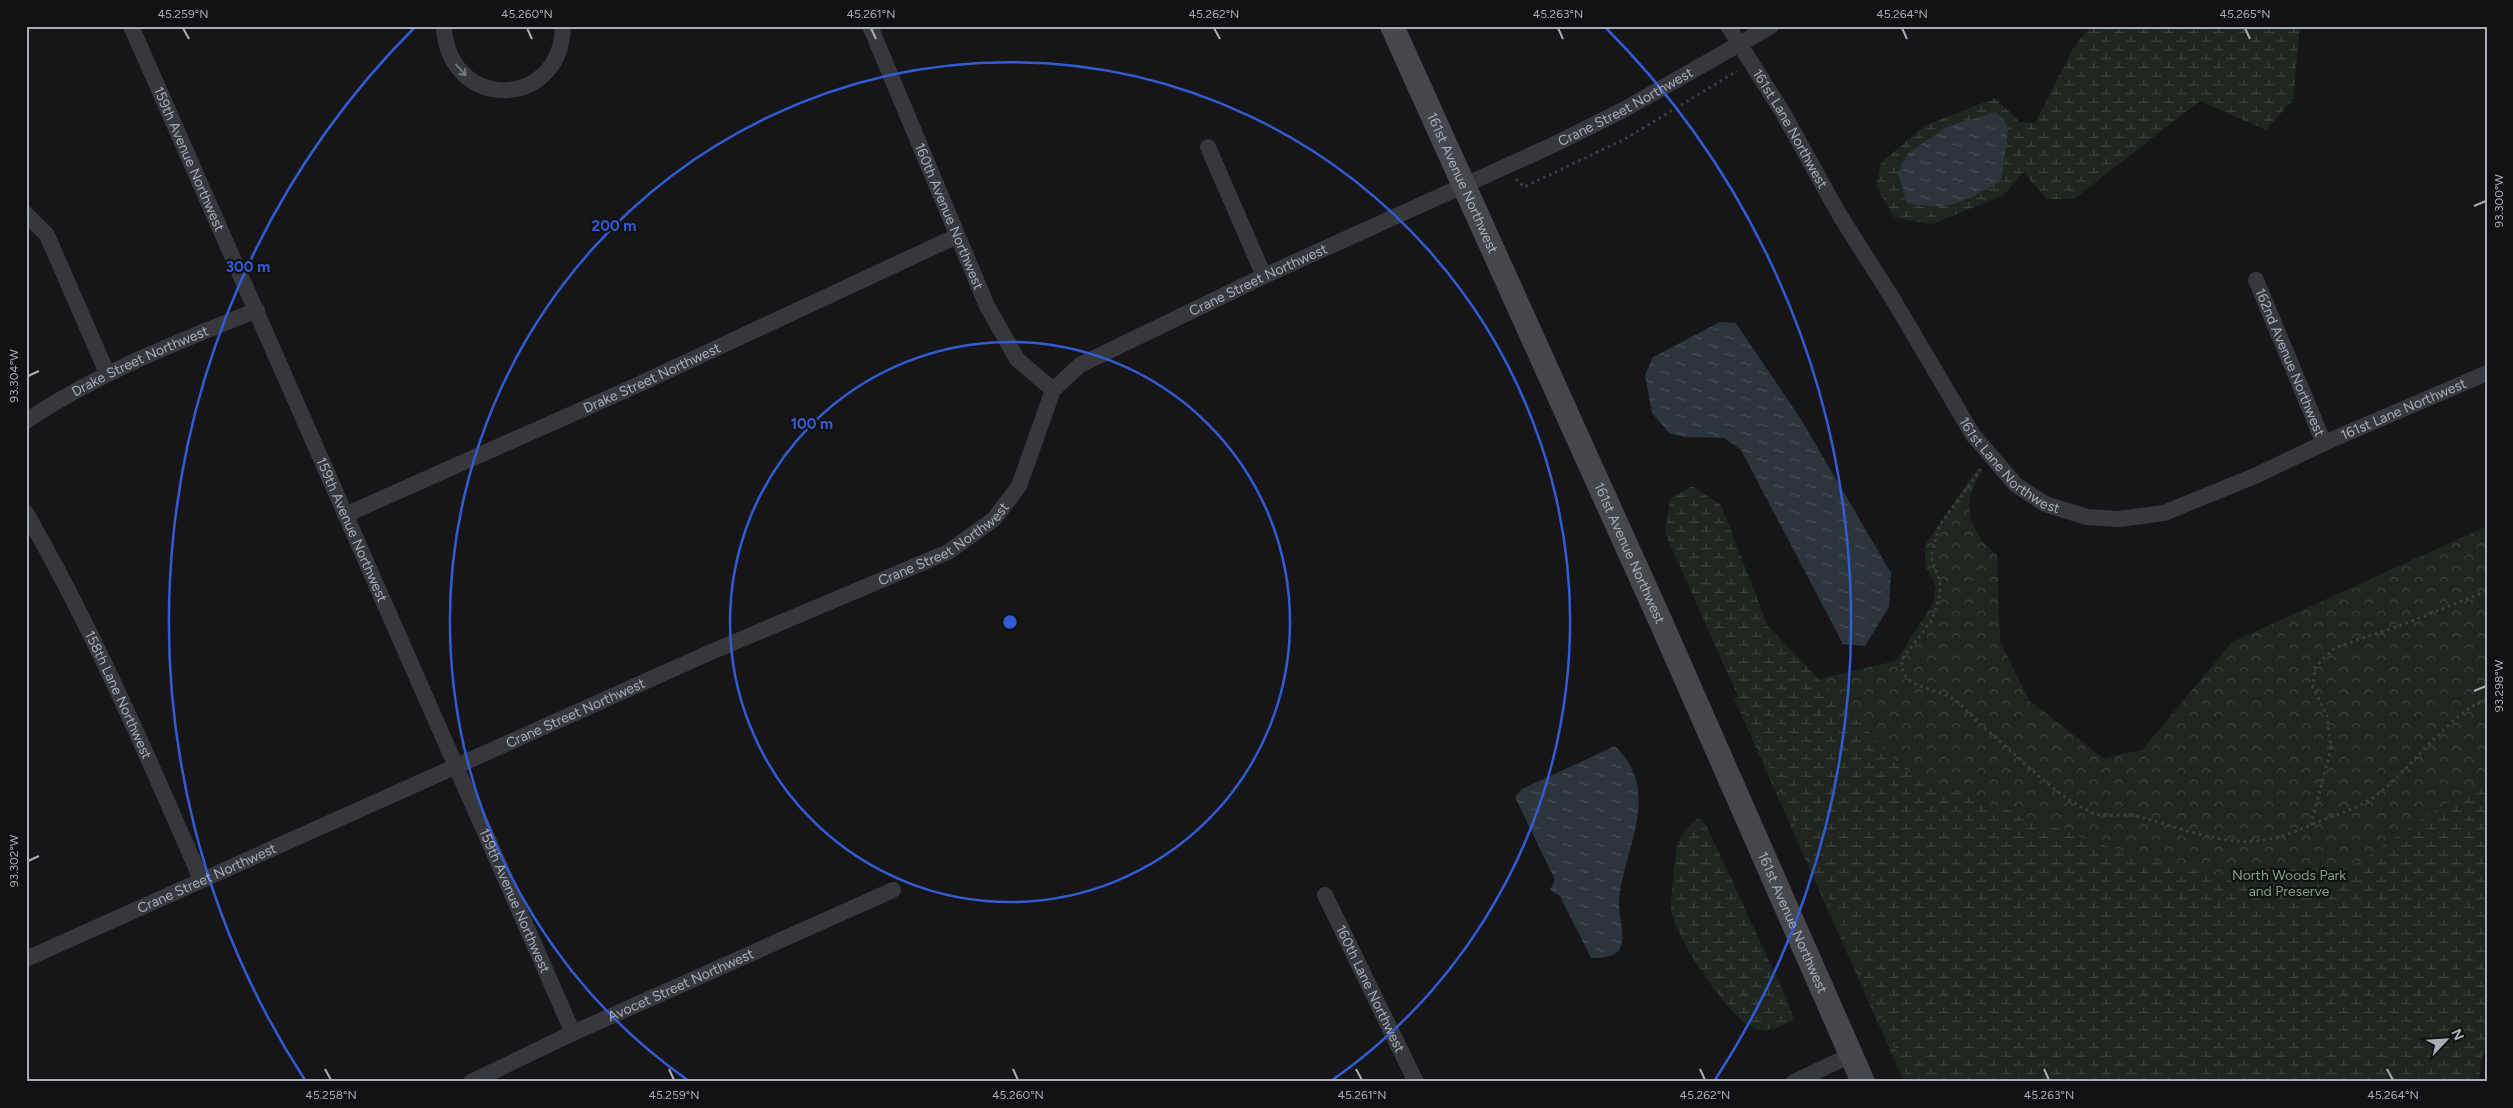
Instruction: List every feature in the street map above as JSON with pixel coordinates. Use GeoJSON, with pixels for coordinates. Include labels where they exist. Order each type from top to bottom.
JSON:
{"type":"FeatureCollection","features":[{"type":"Feature","properties":{"kind":"main road","name":"161st Avenue Northwest"},"geometry":{"type":"LineString","coordinates":[[1392,26],[1660,620],[1863,1082]]}},
{"type":"Feature","properties":{"kind":"street","name":"159th Avenue Northwest"},"geometry":{"type":"LineString","coordinates":[[131,26],[573,1033]]}},
{"type":"Feature","properties":{"kind":"street"},"geometry":{"type":"LineString","coordinates":[[444,26],[444,37],[450,56],[461,72],[479,86],[500,91],[516,89],[530,84],[548,70],[560,50],[563,26]]}},
{"type":"Feature","properties":{"kind":"street","name":"160th Avenue Northwest"},"geometry":{"type":"LineString","coordinates":[[870,26],[987,306],[1017,358],[1053,390]]}},
{"type":"Feature","properties":{"kind":"street","name":"161st Lane Northwest"},"geometry":{"type":"LineString","coordinates":[[1728,26],[1782,111],[1839,214],[1894,301],[1972,435],[2016,485],[2045,504],[2087,517],[2119,519],[2164,513],[2257,475],[2324,443],[2487,373]]}},
{"type":"Feature","properties":{"kind":"street","name":"Crane Street Northwest"},"geometry":{"type":"LineString","coordinates":[[26,959],[293,841],[455,766],[711,652],[948,552],[994,520],[1019,486],[1053,390],[1080,365],[1264,276],[1506,168],[1625,108],[1770,26]]}},
{"type":"Feature","properties":{"kind":"street"},"geometry":{"type":"LineString","coordinates":[[1208,147],[1264,276]]}},
{"type":"Feature","properties":{"kind":"street"},"geometry":{"type":"LineString","coordinates":[[26,214],[47,235],[107,373]]}},
{"type":"Feature","properties":{"kind":"street","name":"Drake Street Northwest"},"geometry":{"type":"LineString","coordinates":[[345,514],[626,390],[957,236]]}},
{"type":"Feature","properties":{"kind":"street","name":"162nd Avenue Northwest"},"geometry":{"type":"LineString","coordinates":[[2256,280],[2324,443]]}},
{"type":"Feature","properties":{"kind":"street","name":"Drake Street Northwest"},"geometry":{"type":"LineString","coordinates":[[26,421],[62,397],[107,373],[257,310]]}},
{"type":"Feature","properties":{"kind":"street","name":"158th Lane Northwest"},"geometry":{"type":"LineString","coordinates":[[26,513],[67,584],[121,695],[202,880]]}},
{"type":"Feature","properties":{"kind":"street","name":"Avocet Street Northwest"},"geometry":{"type":"LineString","coordinates":[[471,1082],[573,1033],[893,890]]}},
{"type":"Feature","properties":{"kind":"street","name":"160th Lane Northwest"},"geometry":{"type":"LineString","coordinates":[[1325,895],[1416,1082]]}},
{"type":"Feature","properties":{"kind":"street"},"geometry":{"type":"LineString","coordinates":[[1794,1082],[1851,1055]]}},
{"type":"Feature","properties":{"kind":"path"},"geometry":{"type":"LineString","coordinates":[[1506,168],[1524,187],[1624,139],[1696,94],[1751,63]]}},
{"type":"Feature","properties":{"kind":"path"},"geometry":{"type":"LineString","coordinates":[[1992,458],[1970,482],[1948,516],[1939,526],[1931,556],[1940,582],[1940,595],[1932,620],[1902,659],[1904,675],[1922,688],[1936,690],[1954,699],[1976,721],[2065,796],[2095,814],[2132,815],[2203,834],[2238,840],[2263,840],[2288,834],[2360,806],[2382,791],[2463,714],[2487,699]]}},
{"type":"Feature","properties":{"kind":"path"},"geometry":{"type":"LineString","coordinates":[[2311,825],[2330,748],[2327,716],[2313,687],[2315,667],[2336,647],[2400,626],[2487,592]]}},
{"type":"Feature","properties":{"kind":"green space"},"geometry":{"type":"Polygon","coordinates":[[[2091,26],[2300,26],[2293,100],[2266,130],[2200,101],[2074,199],[2047,199],[2023,172],[2004,195],[1932,224],[1895,218],[1876,187],[1881,163],[1924,126],[1995,98],[2020,122],[2035,123],[2074,47],[2091,26]]]}},
{"type":"Feature","properties":{"kind":"green space","name":"North Woods Park and Preserve"},"geometry":{"type":"Polygon","coordinates":[[[1978,468],[1982,471],[1971,494],[1970,516],[1979,536],[1997,555],[2000,641],[2029,700],[2103,758],[2142,750],[2232,642],[2487,526],[2487,1017],[2456,1082],[1904,1082],[1734,698],[1896,661],[1933,603],[1936,587],[1925,564],[1925,545],[1978,468]]]}},
{"type":"Feature","properties":{"kind":"green space"},"geometry":{"type":"Polygon","coordinates":[[[1692,486],[1721,505],[1768,626],[1909,774],[2122,852],[2246,883],[2358,863],[2487,775],[2487,1053],[2482,1055],[2479,1082],[1910,1082],[1665,533],[1670,499],[1692,486]]]}},
{"type":"Feature","properties":{"kind":"green space"},"geometry":{"type":"Polygon","coordinates":[[[1699,818],[1707,827],[1785,995],[1794,1020],[1778,1027],[1762,1030],[1751,1027],[1741,1020],[1703,973],[1681,936],[1674,920],[1671,903],[1678,845],[1685,831],[1699,818]]]}},
{"type":"Feature","properties":{"kind":"water"},"geometry":{"type":"Polygon","coordinates":[[[1995,112],[2004,119],[2008,130],[2001,182],[1966,200],[1946,206],[1923,206],[1907,203],[1898,173],[1908,153],[1949,126],[1995,112]]]}},
{"type":"Feature","properties":{"kind":"water"},"geometry":{"type":"Polygon","coordinates":[[[1720,322],[1736,323],[1802,421],[1891,573],[1889,607],[1865,646],[1843,644],[1741,450],[1724,438],[1684,437],[1669,433],[1652,413],[1645,375],[1653,357],[1720,322]]]}},
{"type":"Feature","properties":{"kind":"water"},"geometry":{"type":"Polygon","coordinates":[[[1615,746],[1629,764],[1637,782],[1639,801],[1637,820],[1622,880],[1619,901],[1622,933],[1621,945],[1619,950],[1613,955],[1591,958],[1560,896],[1550,890],[1555,880],[1515,797],[1522,789],[1615,746]]]}}]}
